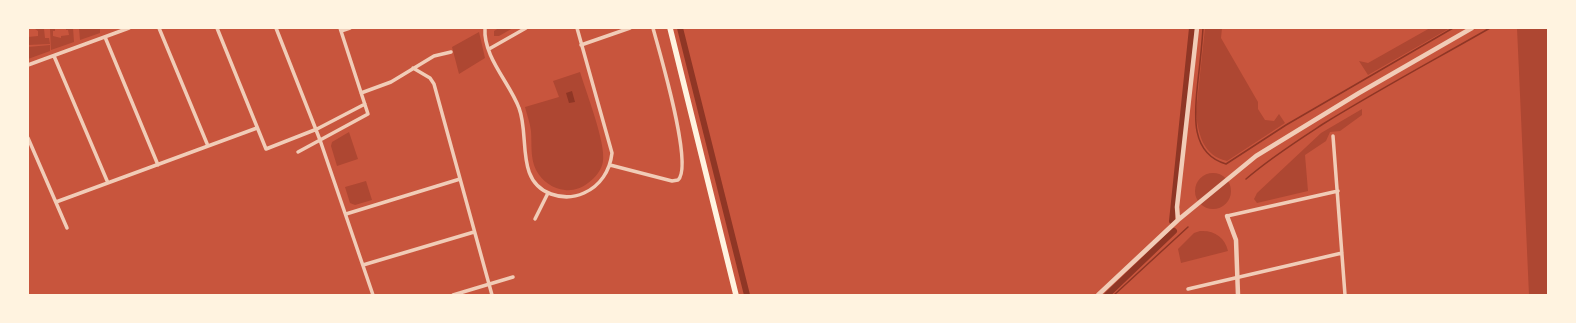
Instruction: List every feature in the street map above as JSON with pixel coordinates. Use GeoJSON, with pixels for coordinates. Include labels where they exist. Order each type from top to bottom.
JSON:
{"type":"FeatureCollection","features":[{"type":"Feature","properties":{"kind":"main road"},"geometry":{"type":"LineString","coordinates":[[670,28],[736,295]]}},
{"type":"Feature","properties":{"kind":"street"},"geometry":{"type":"LineString","coordinates":[[28,65],[129,28]]}},
{"type":"Feature","properties":{"kind":"street"},"geometry":{"type":"LineString","coordinates":[[159,28],[208,146]]}},
{"type":"Feature","properties":{"kind":"street"},"geometry":{"type":"LineString","coordinates":[[217,28],[266,149],[316,130],[365,104]]}},
{"type":"Feature","properties":{"kind":"street"},"geometry":{"type":"LineString","coordinates":[[276,28],[320,140],[373,295]]}},
{"type":"Feature","properties":{"kind":"street"},"geometry":{"type":"LineString","coordinates":[[298,152],[368,114],[340,30],[350,28]]}},
{"type":"Feature","properties":{"kind":"street"},"geometry":{"type":"LineString","coordinates":[[490,28],[484,30],[489,49],[522,117],[524,127],[525,157],[528,170],[535,182],[548,193],[569,197],[586,192],[602,180],[610,165],[612,153],[611,144],[577,28]]}},
{"type":"Feature","properties":{"kind":"street"},"geometry":{"type":"LineString","coordinates":[[489,49],[526,28]]}},
{"type":"Feature","properties":{"kind":"street"},"geometry":{"type":"LineString","coordinates":[[581,45],[630,28]]}},
{"type":"Feature","properties":{"kind":"street"},"geometry":{"type":"LineString","coordinates":[[610,165],[672,182],[678,180],[683,173],[680,136],[653,28]]}},
{"type":"Feature","properties":{"kind":"street"},"geometry":{"type":"LineString","coordinates":[[1178,220],[1177,207],[1197,28]]}},
{"type":"Feature","properties":{"kind":"street"},"geometry":{"type":"LineString","coordinates":[[1098,295],[1178,220],[1256,156],[1277,142],[1472,28]]}},
{"type":"Feature","properties":{"kind":"street"},"geometry":{"type":"LineString","coordinates":[[105,37],[158,165]]}},
{"type":"Feature","properties":{"kind":"street"},"geometry":{"type":"LineString","coordinates":[[361,93],[392,82],[434,56],[451,52]]}},
{"type":"Feature","properties":{"kind":"street"},"geometry":{"type":"LineString","coordinates":[[54,56],[108,183]]}},
{"type":"Feature","properties":{"kind":"street"},"geometry":{"type":"LineString","coordinates":[[413,68],[432,82],[492,295]]}},
{"type":"Feature","properties":{"kind":"street"},"geometry":{"type":"LineString","coordinates":[[56,202],[257,128]]}},
{"type":"Feature","properties":{"kind":"street"},"geometry":{"type":"LineString","coordinates":[[1333,136],[1346,295]]}},
{"type":"Feature","properties":{"kind":"street"},"geometry":{"type":"LineString","coordinates":[[28,138],[67,228]]}},
{"type":"Feature","properties":{"kind":"street"},"geometry":{"type":"LineString","coordinates":[[346,214],[460,180]]}},
{"type":"Feature","properties":{"kind":"street"},"geometry":{"type":"LineString","coordinates":[[1238,295],[1236,240],[1233,228],[1227,216],[1338,191]]}},
{"type":"Feature","properties":{"kind":"street"},"geometry":{"type":"LineString","coordinates":[[535,219],[548,193]]}},
{"type":"Feature","properties":{"kind":"street"},"geometry":{"type":"LineString","coordinates":[[363,265],[474,232]]}},
{"type":"Feature","properties":{"kind":"street"},"geometry":{"type":"LineString","coordinates":[[1188,289],[1342,253]]}},
{"type":"Feature","properties":{"kind":"street"},"geometry":{"type":"LineString","coordinates":[[453,295],[513,277]]}},
{"type":"Feature","properties":{"kind":"shaded area"},"geometry":{"type":"Polygon","coordinates":[[[66,28],[73,28],[74,42],[51,50],[50,29],[55,29],[55,31],[53,31],[53,36],[61,38],[61,36],[69,35],[66,28]]]}},
{"type":"Feature","properties":{"kind":"shaded area"},"geometry":{"type":"Polygon","coordinates":[[[79,28],[100,28],[100,33],[80,40],[79,28]]]}},
{"type":"Feature","properties":{"kind":"shaded area"},"geometry":{"type":"Polygon","coordinates":[[[499,28],[513,28],[499,36],[494,36],[494,31],[499,28]]]}},
{"type":"Feature","properties":{"kind":"shaded area"},"geometry":{"type":"Polygon","coordinates":[[[1205,28],[1222,28],[1221,38],[1258,102],[1258,109],[1265,120],[1274,121],[1279,114],[1285,123],[1227,161],[1212,154],[1207,149],[1200,136],[1198,128],[1196,112],[1205,28]]]}},
{"type":"Feature","properties":{"kind":"shaded area"},"geometry":{"type":"Polygon","coordinates":[[[1430,28],[1450,28],[1368,75],[1359,61],[1368,63],[1430,28]]]}},
{"type":"Feature","properties":{"kind":"shaded area"},"geometry":{"type":"Polygon","coordinates":[[[1517,28],[1548,28],[1548,295],[1529,295],[1517,28]]]}},
{"type":"Feature","properties":{"kind":"shaded area"},"geometry":{"type":"Polygon","coordinates":[[[35,29],[44,29],[45,38],[49,38],[50,44],[28,45],[28,37],[38,36],[38,31],[35,29]]]}},
{"type":"Feature","properties":{"kind":"shaded area"},"geometry":{"type":"Polygon","coordinates":[[[479,32],[485,58],[459,74],[452,47],[479,32]]]}},
{"type":"Feature","properties":{"kind":"shaded area"},"geometry":{"type":"Polygon","coordinates":[[[50,45],[50,51],[28,59],[28,47],[50,45]]]}},
{"type":"Feature","properties":{"kind":"shaded area"},"geometry":{"type":"Polygon","coordinates":[[[580,72],[599,130],[602,142],[603,161],[598,174],[588,183],[577,189],[565,190],[548,184],[541,178],[536,170],[532,156],[531,128],[525,107],[559,97],[553,81],[580,72]]]}},
{"type":"Feature","properties":{"kind":"shaded area"},"geometry":{"type":"Polygon","coordinates":[[[572,91],[575,102],[569,103],[566,93],[572,91]]]}},
{"type":"Feature","properties":{"kind":"shaded area"},"geometry":{"type":"Polygon","coordinates":[[[1362,109],[1362,115],[1340,131],[1330,132],[1326,141],[1305,155],[1308,191],[1257,203],[1254,199],[1257,193],[1321,133],[1362,109]]]}},
{"type":"Feature","properties":{"kind":"shaded area"},"geometry":{"type":"Polygon","coordinates":[[[349,132],[358,159],[337,166],[331,146],[332,142],[349,132]]]}},
{"type":"Feature","properties":{"kind":"shaded area"},"geometry":{"type":"Polygon","coordinates":[[[1213,173],[1223,176],[1228,181],[1231,191],[1228,201],[1223,206],[1213,209],[1203,206],[1198,201],[1195,191],[1198,181],[1203,176],[1213,173]]]}},
{"type":"Feature","properties":{"kind":"shaded area"},"geometry":{"type":"Polygon","coordinates":[[[366,181],[372,200],[355,205],[350,203],[345,187],[366,181]]]}},
{"type":"Feature","properties":{"kind":"shaded area"},"geometry":{"type":"Polygon","coordinates":[[[1200,231],[1218,235],[1227,246],[1228,251],[1181,263],[1178,249],[1194,233],[1200,231]]]}},
{"type":"Feature","properties":{"kind":"waterway"},"geometry":{"type":"LineString","coordinates":[[680,28],[747,295]]}},
{"type":"Feature","properties":{"kind":"waterway"},"geometry":{"type":"LineString","coordinates":[[1172,221],[1192,28]]}},
{"type":"Feature","properties":{"kind":"waterway"},"geometry":{"type":"LineString","coordinates":[[1203,28],[1196,104],[1197,129],[1205,150],[1214,158],[1226,164],[1286,125],[1453,28]]}},
{"type":"Feature","properties":{"kind":"waterway"},"geometry":{"type":"LineString","coordinates":[[1246,179],[1274,157],[1323,124],[1490,28]]}},
{"type":"Feature","properties":{"kind":"waterway"},"geometry":{"type":"LineString","coordinates":[[1114,295],[1188,227]]}},
{"type":"Feature","properties":{"kind":"waterway"},"geometry":{"type":"LineString","coordinates":[[1107,295],[1174,231]]}}]}
